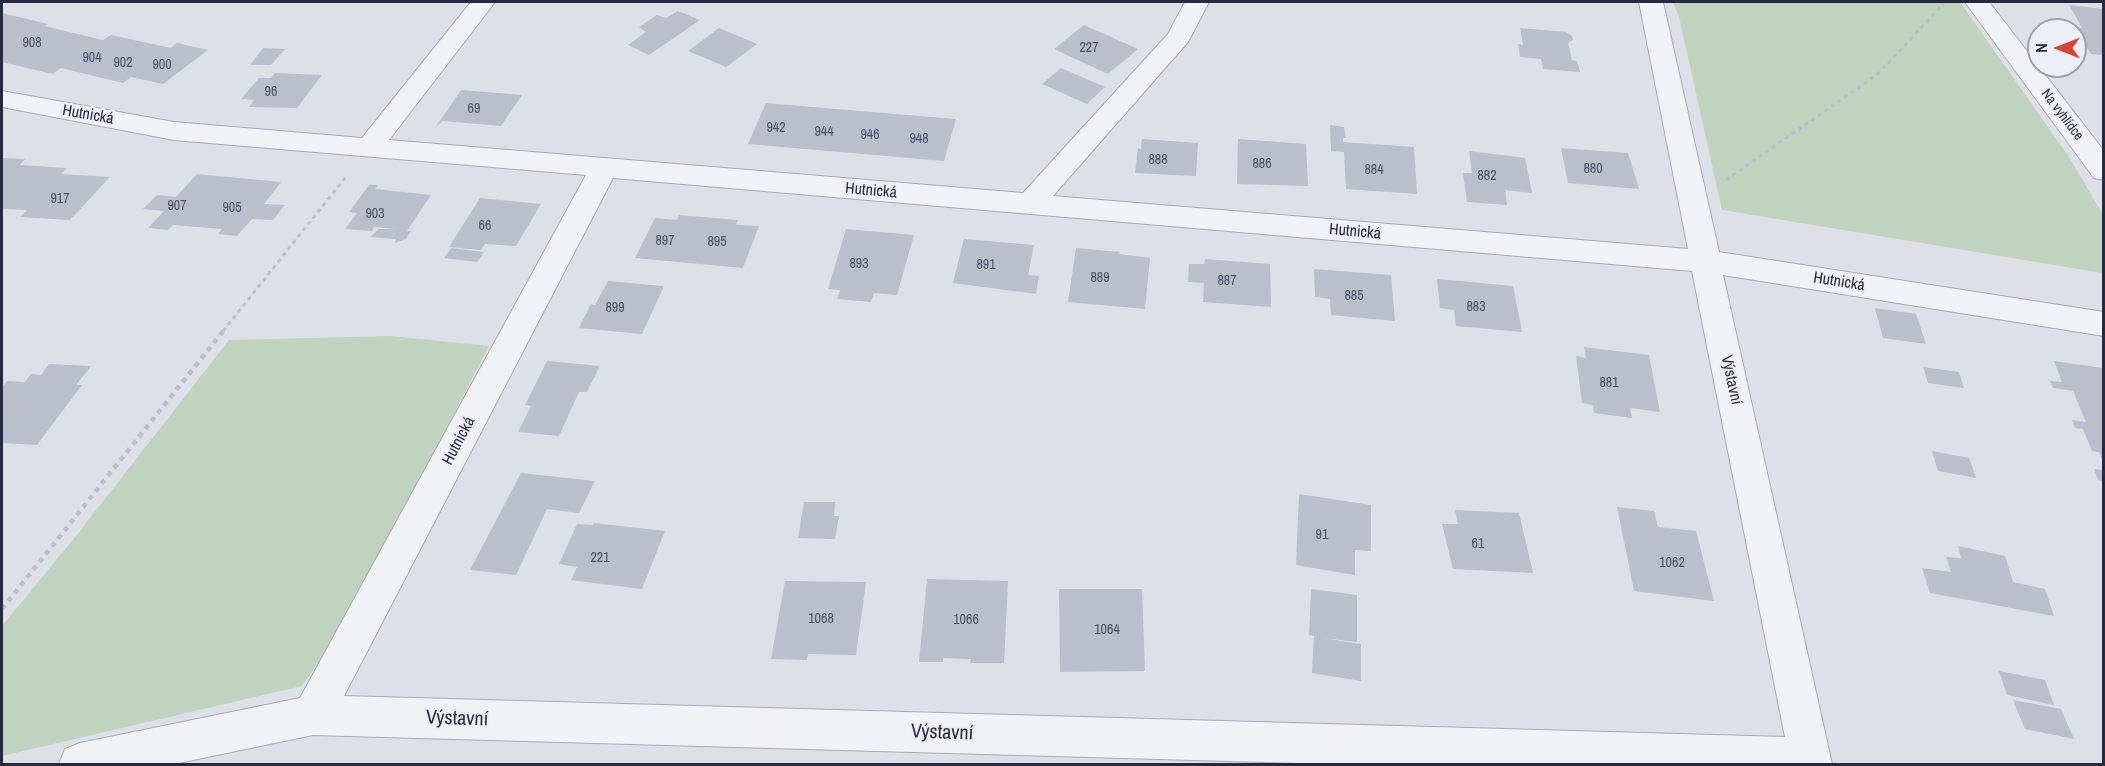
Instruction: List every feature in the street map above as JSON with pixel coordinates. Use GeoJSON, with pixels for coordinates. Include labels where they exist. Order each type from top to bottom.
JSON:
{"type":"FeatureCollection","features":[{"type":"Feature","properties":{"kind":"street"},"geometry":{"type":"LineString","coordinates":[[369,148],[483,2]]}},
{"type":"Feature","properties":{"kind":"street"},"geometry":{"type":"LineString","coordinates":[[1029,205],[1179,37],[1197,2]]}},
{"type":"Feature","properties":{"kind":"street","name":"Výstavní"},"geometry":{"type":"LineString","coordinates":[[80,765],[313,715],[1811,761],[1651,2]]}},
{"type":"Feature","properties":{"kind":"street","name":"Na vyhlídce"},"geometry":{"type":"LineString","coordinates":[[1977,2],[2103,171]]}},
{"type":"Feature","properties":{"kind":"street","name":"Hutnická"},"geometry":{"type":"LineString","coordinates":[[2,99],[174,131],[1706,261],[2103,324]]}},
{"type":"Feature","properties":{"kind":"street","name":"Hutnická"},"geometry":{"type":"LineString","coordinates":[[313,715],[604,168]]}},
{"type":"Feature","properties":{"kind":"path"},"geometry":{"type":"LineString","coordinates":[[1693,197],[1735,175],[1878,74],[1945,2]]}},
{"type":"Feature","properties":{"kind":"path"},"geometry":{"type":"LineString","coordinates":[[2,609],[369,148]]}},
{"type":"Feature","properties":{"kind":"green space"},"geometry":{"type":"Polygon","coordinates":[[[1673,2],[1960,2],[2067,154],[2104,216],[2103,273],[1722,210],[1679,17],[1673,2]]]}},
{"type":"Feature","properties":{"kind":"green space"},"geometry":{"type":"Polygon","coordinates":[[[390,336],[489,346],[348,619],[302,686],[2,756],[2,626],[76,536],[229,340],[390,336]]]}},
{"type":"Feature","properties":{"kind":"building"},"geometry":{"type":"Polygon","coordinates":[[[2069,5],[2103,9],[2103,55],[2091,54],[2087,48],[2087,18],[2076,18],[2069,5]]]}},
{"type":"Feature","properties":{"kind":"building"},"geometry":{"type":"Polygon","coordinates":[[[678,11],[700,20],[649,55],[628,45],[646,32],[639,27],[657,15],[666,18],[678,11]]]}},
{"type":"Feature","properties":{"kind":"building"},"geometry":{"type":"Polygon","coordinates":[[[2,13],[103,40],[111,35],[171,48],[177,43],[208,50],[163,84],[131,77],[123,83],[61,68],[53,74],[2,62],[2,13]]]}},
{"type":"Feature","properties":{"kind":"building"},"geometry":{"type":"Polygon","coordinates":[[[1084,25],[1138,49],[1108,74],[1054,49],[1084,25]]]}},
{"type":"Feature","properties":{"kind":"building"},"geometry":{"type":"Polygon","coordinates":[[[719,28],[757,44],[726,67],[688,51],[719,28]]]}},
{"type":"Feature","properties":{"kind":"building"},"geometry":{"type":"Polygon","coordinates":[[[1520,28],[1566,32],[1572,36],[1573,40],[1568,43],[1572,60],[1577,61],[1580,72],[1543,69],[1541,59],[1520,57],[1518,44],[1523,45],[1520,28]]]}},
{"type":"Feature","properties":{"kind":"building"},"geometry":{"type":"Polygon","coordinates":[[[263,48],[285,49],[271,65],[250,65],[263,48]]]}},
{"type":"Feature","properties":{"kind":"building"},"geometry":{"type":"Polygon","coordinates":[[[1061,68],[1105,87],[1087,104],[1042,84],[1061,68]]]}},
{"type":"Feature","properties":{"kind":"building"},"geometry":{"type":"Polygon","coordinates":[[[275,73],[322,75],[297,108],[249,107],[254,100],[241,99],[259,78],[271,78],[275,73]]]}},
{"type":"Feature","properties":{"kind":"building"},"geometry":{"type":"Polygon","coordinates":[[[461,90],[522,95],[501,126],[442,121],[435,128],[461,90]]]}},
{"type":"Feature","properties":{"kind":"building"},"geometry":{"type":"Polygon","coordinates":[[[766,103],[956,119],[944,161],[748,144],[766,103]]]}},
{"type":"Feature","properties":{"kind":"building"},"geometry":{"type":"Polygon","coordinates":[[[1330,125],[1344,127],[1346,138],[1343,138],[1343,142],[1414,147],[1417,194],[1346,189],[1344,152],[1331,151],[1330,125]]]}},
{"type":"Feature","properties":{"kind":"building"},"geometry":{"type":"Polygon","coordinates":[[[1142,139],[1198,143],[1196,176],[1135,173],[1138,148],[1141,149],[1142,139]]]}},
{"type":"Feature","properties":{"kind":"building"},"geometry":{"type":"Polygon","coordinates":[[[1238,139],[1306,144],[1308,186],[1237,184],[1238,139]]]}},
{"type":"Feature","properties":{"kind":"building"},"geometry":{"type":"Polygon","coordinates":[[[1561,148],[1628,153],[1639,189],[1568,183],[1561,148]]]}},
{"type":"Feature","properties":{"kind":"building"},"geometry":{"type":"Polygon","coordinates":[[[1469,151],[1525,158],[1532,193],[1505,190],[1507,205],[1467,202],[1463,173],[1472,173],[1469,151]]]}},
{"type":"Feature","properties":{"kind":"building"},"geometry":{"type":"Polygon","coordinates":[[[2,158],[25,159],[20,165],[67,168],[61,174],[110,177],[70,220],[20,217],[27,210],[2,209],[2,158]]]}},
{"type":"Feature","properties":{"kind":"building"},"geometry":{"type":"Polygon","coordinates":[[[197,174],[281,182],[264,204],[285,205],[273,220],[252,219],[237,236],[218,234],[222,229],[173,225],[168,230],[148,228],[164,211],[143,209],[157,195],[176,197],[197,174]]]}},
{"type":"Feature","properties":{"kind":"building"},"geometry":{"type":"Polygon","coordinates":[[[369,185],[378,185],[375,189],[431,195],[407,231],[411,231],[406,239],[395,243],[396,239],[370,237],[379,229],[396,229],[374,227],[372,231],[345,229],[357,213],[349,212],[369,185]]]}},
{"type":"Feature","properties":{"kind":"building"},"geometry":{"type":"Polygon","coordinates":[[[480,198],[541,204],[516,246],[485,244],[481,250],[449,247],[480,198]]]}},
{"type":"Feature","properties":{"kind":"building"},"geometry":{"type":"Polygon","coordinates":[[[679,215],[738,220],[736,225],[759,226],[743,268],[635,258],[655,218],[677,220],[679,215]]]}},
{"type":"Feature","properties":{"kind":"building"},"geometry":{"type":"Polygon","coordinates":[[[846,229],[914,235],[897,295],[874,293],[871,302],[837,299],[840,290],[828,289],[846,229]]]}},
{"type":"Feature","properties":{"kind":"building"},"geometry":{"type":"Polygon","coordinates":[[[964,239],[1034,245],[1028,275],[1039,276],[1036,294],[953,283],[964,239]]]}},
{"type":"Feature","properties":{"kind":"building"},"geometry":{"type":"Polygon","coordinates":[[[451,248],[484,252],[477,262],[444,258],[451,248]]]}},
{"type":"Feature","properties":{"kind":"building"},"geometry":{"type":"Polygon","coordinates":[[[1076,248],[1120,252],[1119,254],[1150,258],[1145,309],[1068,302],[1076,248]]]}},
{"type":"Feature","properties":{"kind":"building"},"geometry":{"type":"Polygon","coordinates":[[[1205,259],[1270,264],[1271,307],[1203,302],[1204,283],[1188,282],[1189,264],[1204,264],[1205,259]]]}},
{"type":"Feature","properties":{"kind":"building"},"geometry":{"type":"Polygon","coordinates":[[[1314,269],[1391,275],[1395,321],[1331,315],[1330,299],[1315,297],[1314,269]]]}},
{"type":"Feature","properties":{"kind":"building"},"geometry":{"type":"Polygon","coordinates":[[[1437,279],[1513,286],[1522,332],[1456,326],[1454,310],[1440,308],[1437,279]]]}},
{"type":"Feature","properties":{"kind":"building"},"geometry":{"type":"Polygon","coordinates":[[[608,281],[664,286],[642,334],[579,328],[591,304],[595,305],[608,281]]]}},
{"type":"Feature","properties":{"kind":"building"},"geometry":{"type":"Polygon","coordinates":[[[1875,308],[1916,314],[1926,344],[1883,338],[1875,308]]]}},
{"type":"Feature","properties":{"kind":"building"},"geometry":{"type":"Polygon","coordinates":[[[1584,347],[1649,355],[1660,412],[1630,408],[1632,418],[1594,413],[1593,405],[1582,403],[1576,356],[1586,358],[1584,347]]]}},
{"type":"Feature","properties":{"kind":"building"},"geometry":{"type":"Polygon","coordinates":[[[547,361],[600,366],[587,392],[579,392],[559,436],[518,432],[531,406],[525,405],[547,361]]]}},
{"type":"Feature","properties":{"kind":"building"},"geometry":{"type":"Polygon","coordinates":[[[2054,361],[2103,368],[2103,462],[2099,452],[2092,451],[2083,429],[2075,428],[2072,420],[2086,422],[2073,391],[2053,388],[2050,381],[2062,382],[2054,361]]]}},
{"type":"Feature","properties":{"kind":"building"},"geometry":{"type":"Polygon","coordinates":[[[49,364],[91,366],[76,385],[82,385],[37,445],[2,443],[2,388],[7,381],[25,382],[31,374],[41,375],[49,364]]]}},
{"type":"Feature","properties":{"kind":"building"},"geometry":{"type":"Polygon","coordinates":[[[1923,367],[1959,372],[1964,388],[1928,383],[1923,367]]]}},
{"type":"Feature","properties":{"kind":"building"},"geometry":{"type":"Polygon","coordinates":[[[1932,451],[1969,458],[1976,478],[1938,471],[1932,451]]]}},
{"type":"Feature","properties":{"kind":"building"},"geometry":{"type":"Polygon","coordinates":[[[2094,469],[2103,470],[2103,481],[2098,480],[2094,469]]]}},
{"type":"Feature","properties":{"kind":"building"},"geometry":{"type":"Polygon","coordinates":[[[521,473],[595,481],[579,513],[547,509],[516,575],[470,570],[521,473]]]}},
{"type":"Feature","properties":{"kind":"building"},"geometry":{"type":"Polygon","coordinates":[[[1299,494],[1371,505],[1371,551],[1355,550],[1355,575],[1296,565],[1299,494]]]}},
{"type":"Feature","properties":{"kind":"building"},"geometry":{"type":"Polygon","coordinates":[[[804,502],[835,502],[834,516],[839,516],[835,539],[798,538],[804,502]]]}},
{"type":"Feature","properties":{"kind":"building"},"geometry":{"type":"Polygon","coordinates":[[[1617,507],[1654,511],[1658,527],[1696,531],[1714,601],[1634,591],[1617,507]]]}},
{"type":"Feature","properties":{"kind":"building"},"geometry":{"type":"Polygon","coordinates":[[[1455,510],[1519,513],[1533,573],[1453,569],[1442,524],[1458,524],[1455,510]]]}},
{"type":"Feature","properties":{"kind":"building"},"geometry":{"type":"Polygon","coordinates":[[[594,523],[665,531],[642,589],[571,580],[577,567],[559,564],[577,524],[593,525],[594,523]]]}},
{"type":"Feature","properties":{"kind":"building"},"geometry":{"type":"Polygon","coordinates":[[[1958,546],[2005,556],[2013,582],[2045,589],[2054,616],[1930,593],[1922,568],[1951,572],[1946,557],[1961,558],[1958,546]]]}},
{"type":"Feature","properties":{"kind":"building"},"geometry":{"type":"Polygon","coordinates":[[[927,579],[1008,581],[1004,663],[970,663],[971,659],[943,658],[943,662],[919,662],[927,579]]]}},
{"type":"Feature","properties":{"kind":"building"},"geometry":{"type":"Polygon","coordinates":[[[785,581],[866,582],[856,655],[808,654],[807,660],[771,659],[785,581]]]}},
{"type":"Feature","properties":{"kind":"building"},"geometry":{"type":"Polygon","coordinates":[[[1059,589],[1142,589],[1145,671],[1060,672],[1059,589]]]}},
{"type":"Feature","properties":{"kind":"building"},"geometry":{"type":"Polygon","coordinates":[[[1311,589],[1357,595],[1357,642],[1322,638],[1361,644],[1361,681],[1312,673],[1314,636],[1309,635],[1311,589]]]}},
{"type":"Feature","properties":{"kind":"building"},"geometry":{"type":"Polygon","coordinates":[[[1999,671],[2045,680],[2054,705],[2007,695],[1999,671]]]}},
{"type":"Feature","properties":{"kind":"building"},"geometry":{"type":"Polygon","coordinates":[[[2013,700],[2061,709],[2074,739],[2025,729],[2013,700]]]}}]}
